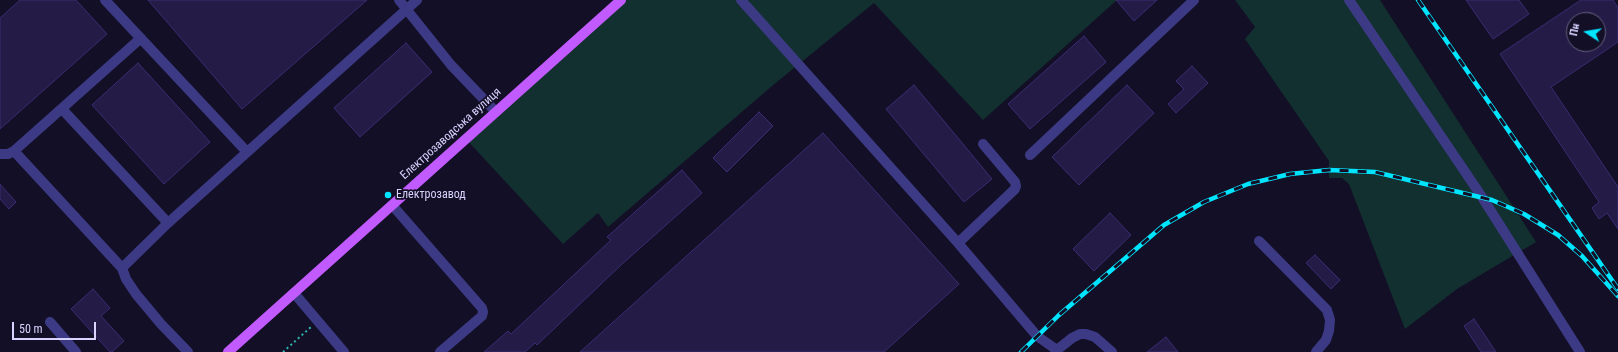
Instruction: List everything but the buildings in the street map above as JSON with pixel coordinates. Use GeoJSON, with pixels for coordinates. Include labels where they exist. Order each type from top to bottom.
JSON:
{"type":"FeatureCollection","features":[{"type":"Feature","properties":{"kind":"main road","name":"Електрозаводська вулиця"},"geometry":{"type":"LineString","coordinates":[[228,352],[621,0]]}},
{"type":"Feature","properties":{"kind":"lane"},"geometry":{"type":"LineString","coordinates":[[105,0],[247,152]]}},
{"type":"Feature","properties":{"kind":"lane"},"geometry":{"type":"LineString","coordinates":[[399,0],[451,65],[496,112]]}},
{"type":"Feature","properties":{"kind":"lane"},"geometry":{"type":"LineString","coordinates":[[122,268],[168,223],[417,0]]}},
{"type":"Feature","properties":{"kind":"lane"},"geometry":{"type":"LineString","coordinates":[[741,0],[958,243],[1037,336],[1056,351],[1072,338],[1080,334],[1086,334],[1095,337],[1112,352]]}},
{"type":"Feature","properties":{"kind":"lane"},"geometry":{"type":"LineString","coordinates":[[1030,155],[1194,0]]}},
{"type":"Feature","properties":{"kind":"lane"},"geometry":{"type":"LineString","coordinates":[[1349,0],[1482,197],[1580,352]]}},
{"type":"Feature","properties":{"kind":"lane"},"geometry":{"type":"LineString","coordinates":[[0,154],[8,154],[14,151],[141,38]]}},
{"type":"Feature","properties":{"kind":"lane"},"geometry":{"type":"LineString","coordinates":[[62,109],[168,223]]}},
{"type":"Feature","properties":{"kind":"lane"},"geometry":{"type":"LineString","coordinates":[[958,243],[1015,189],[1016,186],[1015,182],[983,144]]}},
{"type":"Feature","properties":{"kind":"lane"},"geometry":{"type":"LineString","coordinates":[[14,151],[122,268],[126,280],[136,294],[161,324],[188,352]]}},
{"type":"Feature","properties":{"kind":"lane"},"geometry":{"type":"LineString","coordinates":[[392,205],[482,308],[482,316],[440,352]]}},
{"type":"Feature","properties":{"kind":"lane"},"geometry":{"type":"LineString","coordinates":[[1259,241],[1327,310],[1330,320],[1329,331],[1326,340],[1316,352]]}},
{"type":"Feature","properties":{"kind":"lane"},"geometry":{"type":"LineString","coordinates":[[294,293],[344,352]]}},
{"type":"Feature","properties":{"kind":"lane"},"geometry":{"type":"LineString","coordinates":[[50,322],[76,352]]}},
{"type":"Feature","properties":{"kind":"path"},"geometry":{"type":"LineString","coordinates":[[283,352],[318,321]]}},
{"type":"Feature","properties":{"kind":"green space"},"geometry":{"type":"Polygon","coordinates":[[[621,0],[1117,0],[983,120],[874,3],[772,86],[608,227],[598,213],[563,244],[466,139],[621,0]]]}},
{"type":"Feature","properties":{"kind":"green space"},"geometry":{"type":"Polygon","coordinates":[[[1235,0],[1380,0],[1536,242],[1457,289],[1405,329],[1349,184],[1342,178],[1329,178],[1329,161],[1245,39],[1255,27],[1235,0]]]}},
{"type":"Feature","properties":{"kind":"railway"},"geometry":{"type":"LineString","coordinates":[[1418,0],[1618,289]]}},
{"type":"Feature","properties":{"kind":"railway"},"geometry":{"type":"LineString","coordinates":[[1021,352],[1059,315],[1164,225],[1204,202],[1248,184],[1290,174],[1329,170],[1375,172],[1492,200],[1524,214],[1558,235],[1582,256],[1618,296]]}},
{"type":"Feature","properties":{"kind":"place","name":"Електрозавод"},"geometry":{"type":"Point","coordinates":[388,195]}}]}
